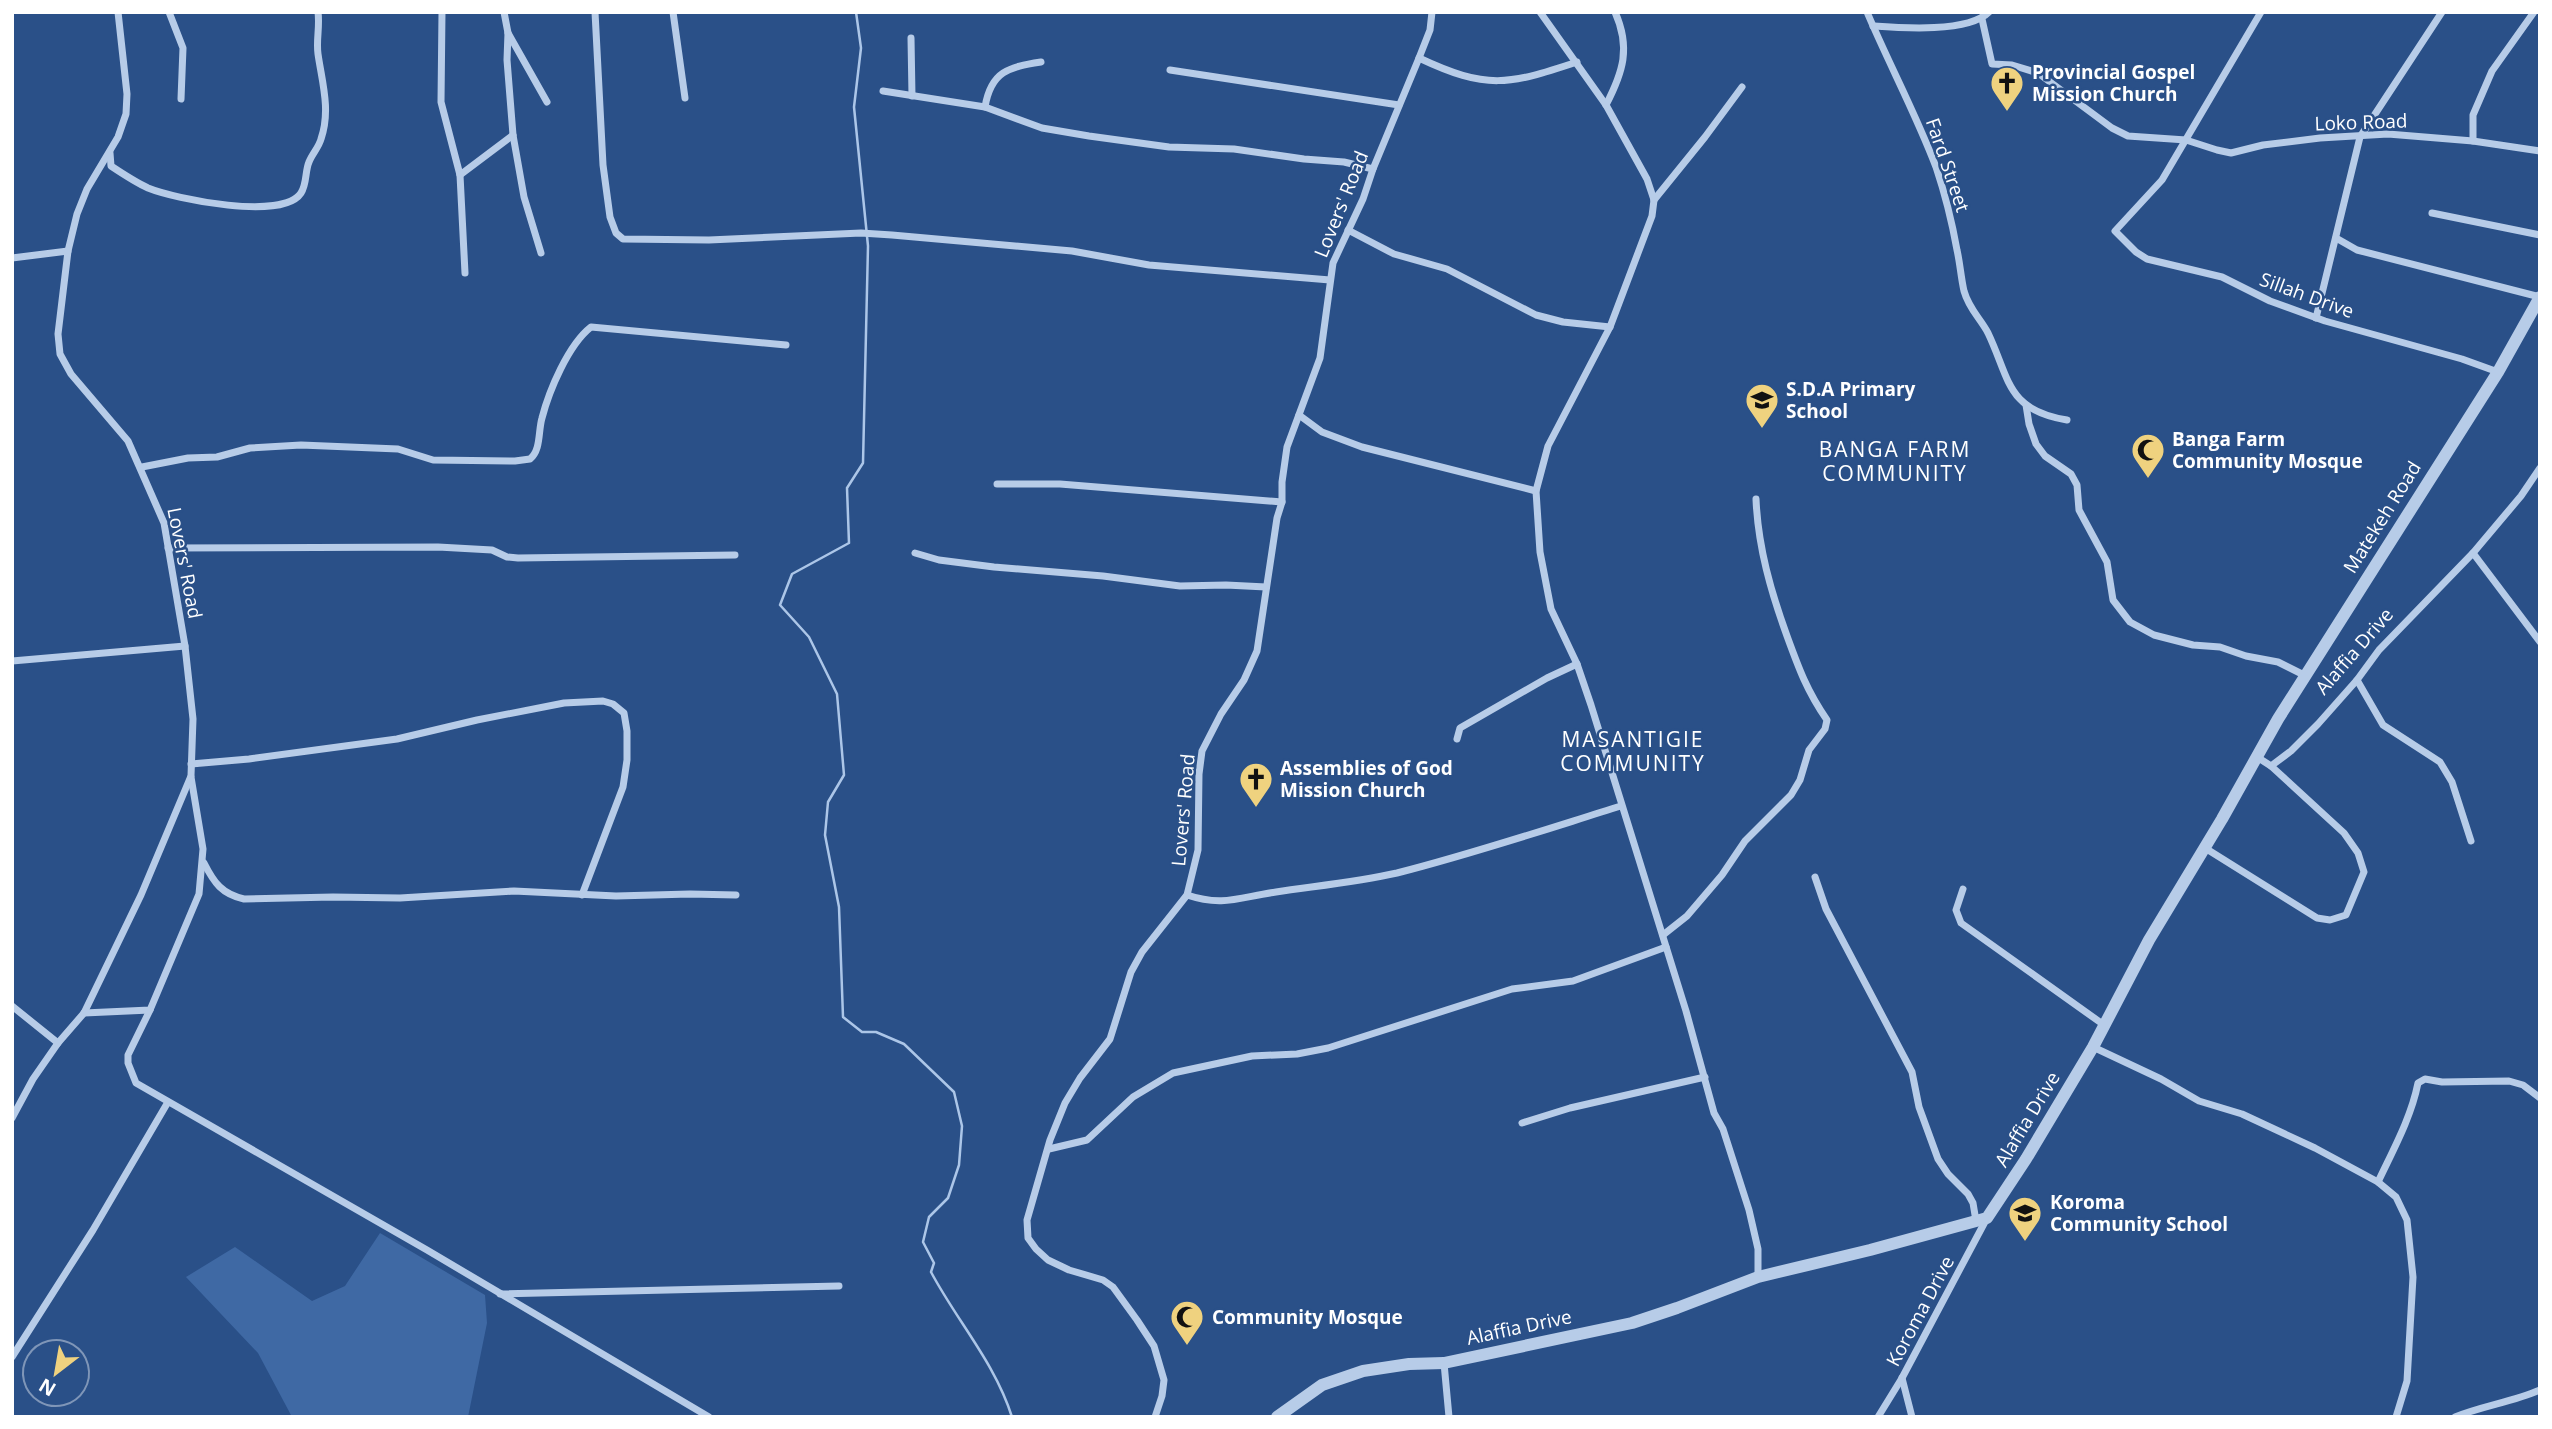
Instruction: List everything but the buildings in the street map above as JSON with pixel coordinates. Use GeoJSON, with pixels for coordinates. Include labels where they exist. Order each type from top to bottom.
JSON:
{"type":"FeatureCollection","features":[{"type":"Feature","properties":{"kind":"street","name":"Lovers' Road"},"geometry":{"type":"LineString","coordinates":[[12,1118],[33,1079],[84,1013],[141,895],[191,776],[193,719],[185,646],[164,523],[142,467],[128,441],[77,383],[61,354],[58,334],[68,251],[82,202],[122,128],[128,104],[118,12]]}},
{"type":"Feature","properties":{"kind":"street"},"geometry":{"type":"LineString","coordinates":[[169,12],[183,48],[181,99]]}},
{"type":"Feature","properties":{"kind":"street"},"geometry":{"type":"LineString","coordinates":[[110,153],[111,166],[167,195],[223,206],[248,207],[295,200],[303,191],[308,163],[322,138],[326,93],[318,51],[318,12]]}},
{"type":"Feature","properties":{"kind":"street"},"geometry":{"type":"LineString","coordinates":[[442,12],[440,102],[460,175],[466,273]]}},
{"type":"Feature","properties":{"kind":"street"},"geometry":{"type":"LineString","coordinates":[[504,12],[508,33],[507,60],[513,135],[524,197],[541,253]]}},
{"type":"Feature","properties":{"kind":"street"},"geometry":{"type":"LineString","coordinates":[[595,12],[603,165],[610,216],[616,233],[623,239],[709,240],[892,234],[1072,251],[1149,265],[1330,279]]}},
{"type":"Feature","properties":{"kind":"street"},"geometry":{"type":"LineString","coordinates":[[673,12],[685,98]]}},
{"type":"Feature","properties":{"kind":"street","name":"Lovers' Road"},"geometry":{"type":"LineString","coordinates":[[1155,1417],[1164,1389],[1159,1359],[1154,1346],[1122,1296],[1103,1280],[1069,1270],[1048,1260],[1028,1238],[1027,1220],[1065,1104],[1080,1078],[1110,1039],[1131,972],[1142,952],[1187,895],[1198,850],[1202,751],[1252,664],[1282,502],[1285,457],[1321,358],[1333,263],[1363,200],[1430,30],[1432,12]]}},
{"type":"Feature","properties":{"kind":"street"},"geometry":{"type":"LineString","coordinates":[[1541,12],[1606,105],[1647,179],[1654,200],[1653,216],[1610,327],[1548,446],[1536,491],[1540,552],[1551,609],[1577,664],[1666,947],[1714,1113],[1723,1129],[1749,1210],[1758,1249],[1758,1276]]}},
{"type":"Feature","properties":{"kind":"street"},"geometry":{"type":"LineString","coordinates":[[1606,105],[1624,63],[1621,25],[1615,12]]}},
{"type":"Feature","properties":{"kind":"street","name":"Fard Street"},"geometry":{"type":"LineString","coordinates":[[1867,12],[1922,130],[1937,170],[1947,201],[1965,292],[1972,312],[1987,330],[2001,369],[2015,396],[2026,405]]}},
{"type":"Feature","properties":{"kind":"street"},"geometry":{"type":"LineString","coordinates":[[2186,139],[2261,12]]}},
{"type":"Feature","properties":{"kind":"street"},"geometry":{"type":"LineString","coordinates":[[2316,318],[2360,137],[2442,12]]}},
{"type":"Feature","properties":{"kind":"street"},"geometry":{"type":"LineString","coordinates":[[2473,141],[2473,115],[2492,71],[2534,12]]}},
{"type":"Feature","properties":{"kind":"street"},"geometry":{"type":"LineString","coordinates":[[1873,26],[1910,29],[1950,26],[1985,15]]}},
{"type":"Feature","properties":{"kind":"street","name":"Loko Road"},"geometry":{"type":"LineString","coordinates":[[1985,15],[1992,64],[2012,65],[2038,73],[2112,128],[2128,136],[2186,139],[2231,153],[2263,145],[2320,138],[2388,134],[2473,141],[2540,151]]}},
{"type":"Feature","properties":{"kind":"street"},"geometry":{"type":"LineString","coordinates":[[508,33],[547,102]]}},
{"type":"Feature","properties":{"kind":"street"},"geometry":{"type":"LineString","coordinates":[[911,38],[912,96]]}},
{"type":"Feature","properties":{"kind":"street"},"geometry":{"type":"LineString","coordinates":[[1419,58],[1452,73],[1479,80],[1510,82],[1577,62]]}},
{"type":"Feature","properties":{"kind":"street"},"geometry":{"type":"LineString","coordinates":[[985,107],[991,85],[1012,66],[1041,62]]}},
{"type":"Feature","properties":{"kind":"street"},"geometry":{"type":"LineString","coordinates":[[1170,70],[1399,105]]}},
{"type":"Feature","properties":{"kind":"street"},"geometry":{"type":"LineString","coordinates":[[1654,200],[1742,86]]}},
{"type":"Feature","properties":{"kind":"street"},"geometry":{"type":"LineString","coordinates":[[883,92],[985,107],[1042,128],[1089,136],[1169,147],[1234,149],[1344,162],[1373,169]]}},
{"type":"Feature","properties":{"kind":"street"},"geometry":{"type":"LineString","coordinates":[[460,175],[513,135]]}},
{"type":"Feature","properties":{"kind":"street","name":"Sillah Drive"},"geometry":{"type":"LineString","coordinates":[[2186,139],[2162,180],[2115,231],[2136,252],[2147,259],[2222,277],[2270,301],[2316,318],[2462,359],[2498,372]]}},
{"type":"Feature","properties":{"kind":"street"},"geometry":{"type":"LineString","coordinates":[[2432,213],[2540,235]]}},
{"type":"Feature","properties":{"kind":"street"},"geometry":{"type":"LineString","coordinates":[[1348,230],[1394,254],[1447,269],[1536,315],[1563,322],[1610,327]]}},
{"type":"Feature","properties":{"kind":"street"},"geometry":{"type":"LineString","coordinates":[[2336,238],[2357,250],[2540,297]]}},
{"type":"Feature","properties":{"kind":"street"},"geometry":{"type":"LineString","coordinates":[[12,257],[68,251]]}},
{"type":"Feature","properties":{"kind":"street","name":"Matekeh Road"},"geometry":{"type":"LineString","coordinates":[[2257,757],[2498,372],[2540,297]]}},
{"type":"Feature","properties":{"kind":"street"},"geometry":{"type":"LineString","coordinates":[[142,467],[188,458],[217,457],[250,449],[301,445],[398,449],[433,460],[530,459],[537,450],[541,420],[559,373],[582,336],[591,327],[786,345]]}},
{"type":"Feature","properties":{"kind":"street"},"geometry":{"type":"LineString","coordinates":[[2026,405],[2050,417],[2067,420]]}},
{"type":"Feature","properties":{"kind":"street"},"geometry":{"type":"LineString","coordinates":[[2026,405],[2036,444],[2045,456],[2071,474],[2077,485],[2079,510],[2107,562],[2113,600],[2130,622],[2154,635],[2193,645],[2220,647],[2246,656],[2278,662],[2306,676]]}},
{"type":"Feature","properties":{"kind":"street"},"geometry":{"type":"LineString","coordinates":[[1299,415],[1314,428],[1362,447],[1536,491]]}},
{"type":"Feature","properties":{"kind":"street","name":"Alaffia Drive"},"geometry":{"type":"LineString","coordinates":[[2271,766],[2291,751],[2357,680],[2388,640],[2473,553],[2521,496],[2540,468]]}},
{"type":"Feature","properties":{"kind":"street"},"geometry":{"type":"LineString","coordinates":[[997,484],[1060,484],[1282,502]]}},
{"type":"Feature","properties":{"kind":"street"},"geometry":{"type":"LineString","coordinates":[[1662,936],[1687,916],[1722,875],[1745,841],[1791,795],[1800,780],[1809,750],[1825,729],[1827,720],[1808,693],[1801,677],[1773,596],[1760,542],[1756,499]]}},
{"type":"Feature","properties":{"kind":"street"},"geometry":{"type":"LineString","coordinates":[[168,548],[439,547],[492,550],[507,557],[518,558],[735,555]]}},
{"type":"Feature","properties":{"kind":"street"},"geometry":{"type":"LineString","coordinates":[[915,553],[939,560],[994,568],[1090,575],[1180,586],[1266,587]]}},
{"type":"Feature","properties":{"kind":"street"},"geometry":{"type":"LineString","coordinates":[[2473,553],[2540,642]]}},
{"type":"Feature","properties":{"kind":"street"},"geometry":{"type":"LineString","coordinates":[[12,661],[185,646]]}},
{"type":"Feature","properties":{"kind":"street"},"geometry":{"type":"LineString","coordinates":[[1457,738],[1460,727],[1577,664]]}},
{"type":"Feature","properties":{"kind":"street"},"geometry":{"type":"LineString","coordinates":[[2357,680],[2383,725],[2440,762],[2452,782],[2471,841]]}},
{"type":"Feature","properties":{"kind":"street"},"geometry":{"type":"LineString","coordinates":[[191,764],[397,740],[477,720],[564,703],[603,701],[613,704],[624,713],[627,731],[623,787],[582,895]]}},
{"type":"Feature","properties":{"kind":"street"},"geometry":{"type":"LineString","coordinates":[[2205,848],[2317,918],[2330,920],[2346,915],[2364,872],[2358,853],[2344,833],[2271,766],[2257,757]]}},
{"type":"Feature","properties":{"kind":"street","name":"Alaffia Drive"},"geometry":{"type":"LineString","coordinates":[[1277,1417],[1322,1385],[1363,1371],[1409,1364],[1444,1363],[1632,1323],[1758,1276],[1982,1220],[2026,1159],[2093,1047],[2149,940],[2257,757]]}},
{"type":"Feature","properties":{"kind":"street"},"geometry":{"type":"LineString","coordinates":[[191,776],[204,863],[217,887],[244,900],[400,898],[514,891],[582,895],[736,895]]}},
{"type":"Feature","properties":{"kind":"street"},"geometry":{"type":"LineString","coordinates":[[1187,895],[1206,901],[1224,901],[1276,891],[1332,886],[1460,856],[1622,806]]}},
{"type":"Feature","properties":{"kind":"street"},"geometry":{"type":"LineString","coordinates":[[204,863],[195,905],[131,1048],[128,1063],[136,1083],[709,1417]]}},
{"type":"Feature","properties":{"kind":"street"},"geometry":{"type":"LineString","coordinates":[[1815,877],[1826,909],[1885,1026],[1912,1072],[1919,1107],[1938,1159],[1948,1174],[1968,1194],[1982,1220]]}},
{"type":"Feature","properties":{"kind":"street"},"geometry":{"type":"LineString","coordinates":[[1963,889],[1956,910],[1961,923],[2104,1025]]}},
{"type":"Feature","properties":{"kind":"street"},"geometry":{"type":"LineString","coordinates":[[1049,1149],[1087,1140],[1133,1097],[1173,1073],[1252,1056],[1297,1054],[1328,1048],[1512,989],[1573,981],[1666,947]]}},
{"type":"Feature","properties":{"kind":"street"},"geometry":{"type":"LineString","coordinates":[[12,1006],[58,1044]]}},
{"type":"Feature","properties":{"kind":"street"},"geometry":{"type":"LineString","coordinates":[[84,1013],[150,1010]]}},
{"type":"Feature","properties":{"kind":"street"},"geometry":{"type":"LineString","coordinates":[[2093,1047],[2161,1079],[2199,1101],[2242,1114],[2378,1182],[2396,1197],[2407,1220],[2413,1277],[2407,1381],[2396,1417]]}},
{"type":"Feature","properties":{"kind":"street"},"geometry":{"type":"LineString","coordinates":[[1522,1123],[1570,1108],[1705,1077]]}},
{"type":"Feature","properties":{"kind":"street"},"geometry":{"type":"LineString","coordinates":[[2378,1182],[2402,1132],[2418,1083],[2425,1079],[2442,1082],[2509,1081],[2523,1086],[2540,1098]]}},
{"type":"Feature","properties":{"kind":"street"},"geometry":{"type":"LineString","coordinates":[[12,1357],[93,1230],[168,1102]]}},
{"type":"Feature","properties":{"kind":"street","name":"Koroma Drive"},"geometry":{"type":"LineString","coordinates":[[1878,1417],[1902,1378],[1982,1220]]}},
{"type":"Feature","properties":{"kind":"street"},"geometry":{"type":"LineString","coordinates":[[499,1294],[839,1286]]}},
{"type":"Feature","properties":{"kind":"street"},"geometry":{"type":"LineString","coordinates":[[1444,1363],[1449,1417]]}},
{"type":"Feature","properties":{"kind":"street"},"geometry":{"type":"LineString","coordinates":[[1902,1378],[1912,1417]]}},
{"type":"Feature","properties":{"kind":"street"},"geometry":{"type":"LineString","coordinates":[[2455,1417],[2478,1408],[2520,1399],[2540,1390]]}},
{"type":"Feature","properties":{"kind":"shaded area"},"geometry":{"type":"Polygon","coordinates":[[[380,1233],[485,1295],[487,1323],[468,1417],[292,1417],[258,1353],[186,1277],[235,1247],[312,1301],[345,1286],[380,1233]]]}},
{"type":"Feature","properties":{"kind":"waterway"},"geometry":{"type":"LineString","coordinates":[[856,12],[861,48],[854,107],[868,246],[863,463],[847,488],[849,543],[792,574],[780,605],[809,637],[837,694],[844,775],[828,802],[825,835],[839,907],[843,1017],[862,1032],[876,1032],[904,1044],[954,1092],[962,1126],[959,1165],[948,1198],[929,1217],[923,1242],[934,1263],[931,1272],[986,1360],[1012,1417]]}},
{"type":"Feature","properties":{"kind":"place","name":"Provincial Gospel Mission Church"},"geometry":{"type":"Point","coordinates":[2007,113]}},
{"type":"Feature","properties":{"kind":"place","name":"S.D.A Primary School"},"geometry":{"type":"Point","coordinates":[1762,430]}},
{"type":"Feature","properties":{"kind":"place","name":"Banga Farm Community Mosque"},"geometry":{"type":"Point","coordinates":[2148,480]}},
{"type":"Feature","properties":{"kind":"place","name":"Assemblies of God Mission Church"},"geometry":{"type":"Point","coordinates":[1256,809]}},
{"type":"Feature","properties":{"kind":"place","name":"Koroma Community School"},"geometry":{"type":"Point","coordinates":[2025,1243]}},
{"type":"Feature","properties":{"kind":"place","name":"Community Mosque"},"geometry":{"type":"Point","coordinates":[1187,1347]}},
{"type":"Feature","properties":{"kind":"district","name":"BANGA FARM COMMUNITY"},"geometry":{"type":"Point","coordinates":[1895,462]}},
{"type":"Feature","properties":{"kind":"district","name":"MASANTIGIE COMMUNITY"},"geometry":{"type":"Point","coordinates":[1633,752]}}]}
